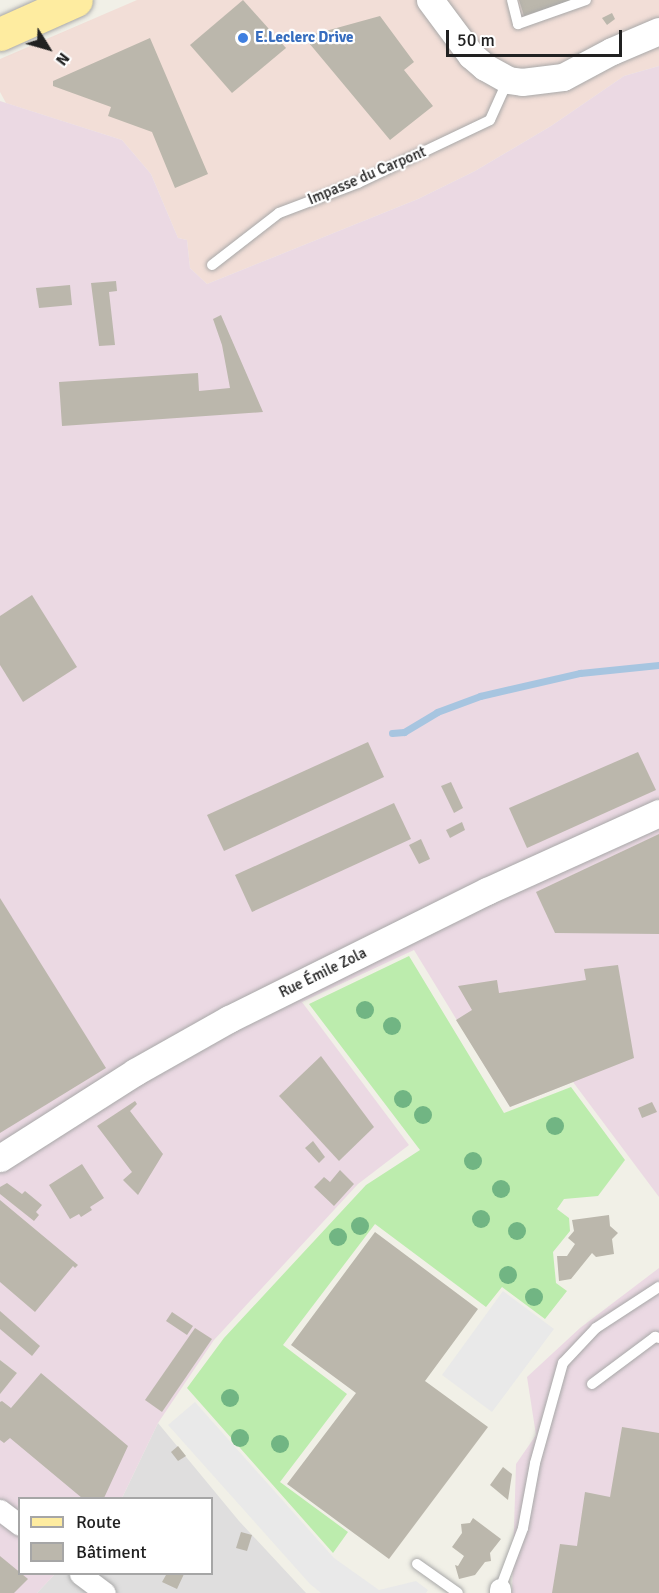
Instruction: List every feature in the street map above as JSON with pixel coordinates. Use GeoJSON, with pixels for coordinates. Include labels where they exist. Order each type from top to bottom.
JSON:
{"type":"FeatureCollection","features":[{"type":"Feature","properties":{"kind":"main road"},"geometry":{"type":"LineString","coordinates":[[0,34],[76,0]]}},
{"type":"Feature","properties":{"kind":"street"},"geometry":{"type":"LineString","coordinates":[[430,0],[471,55],[485,67],[508,80],[543,82],[563,78],[612,51],[659,31]]}},
{"type":"Feature","properties":{"kind":"street","name":"Rue Émile Zola"},"geometry":{"type":"LineString","coordinates":[[0,1158],[135,1072],[230,1019],[487,891],[659,813]]}},
{"type":"Feature","properties":{"kind":"street"},"geometry":{"type":"LineString","coordinates":[[0,1510],[18,1524]]}},
{"type":"Feature","properties":{"kind":"street"},"geometry":{"type":"LineString","coordinates":[[81,1575],[105,1593]]}},
{"type":"Feature","properties":{"kind":"lane"},"geometry":{"type":"LineString","coordinates":[[512,0],[518,24],[586,0]]}},
{"type":"Feature","properties":{"kind":"lane","name":"Impasse du Carpont"},"geometry":{"type":"LineString","coordinates":[[212,265],[279,213],[358,183],[490,120],[508,80]]}},
{"type":"Feature","properties":{"kind":"lane"},"geometry":{"type":"LineString","coordinates":[[500,1591],[524,1528],[535,1463],[563,1363],[596,1328],[659,1287]]}},
{"type":"Feature","properties":{"kind":"lane"},"geometry":{"type":"LineString","coordinates":[[592,1384],[655,1337],[659,1338]]}},
{"type":"Feature","properties":{"kind":"lane"},"geometry":{"type":"LineString","coordinates":[[417,1564],[458,1593]]}},
{"type":"Feature","properties":{"kind":"shaded area"},"geometry":{"type":"Polygon","coordinates":[[[137,0],[659,0],[659,66],[624,76],[551,126],[475,171],[418,199],[207,284],[190,268],[187,240],[178,238],[151,174],[122,140],[6,103],[0,92],[0,59],[137,0]]]}},
{"type":"Feature","properties":{"kind":"shaded area"},"geometry":{"type":"Polygon","coordinates":[[[659,66],[659,1197],[573,1082],[510,1107],[414,950],[302,1002],[409,1145],[358,1184],[214,1340],[158,1423],[122,1497],[18,1497],[18,1575],[54,1575],[37,1593],[0,1593],[0,1393],[17,1373],[0,1360],[0,101],[122,140],[151,174],[178,238],[187,240],[190,268],[207,284],[418,199],[475,171],[551,126],[624,76],[659,66]]]}},
{"type":"Feature","properties":{"kind":"shaded area"},"geometry":{"type":"Polygon","coordinates":[[[659,1268],[659,1593],[512,1593],[516,1464],[536,1435],[527,1377],[580,1328],[659,1268]]]}},
{"type":"Feature","properties":{"kind":"shaded area"},"geometry":{"type":"Polygon","coordinates":[[[503,1291],[554,1329],[492,1412],[442,1375],[503,1291]]]}},
{"type":"Feature","properties":{"kind":"shaded area"},"geometry":{"type":"Polygon","coordinates":[[[195,1402],[334,1558],[379,1590],[416,1581],[428,1590],[426,1593],[321,1593],[310,1584],[168,1425],[195,1402]]]}},
{"type":"Feature","properties":{"kind":"shaded area"},"geometry":{"type":"Polygon","coordinates":[[[158,1423],[239,1521],[306,1593],[37,1593],[54,1575],[213,1575],[213,1497],[122,1497],[158,1423]]]}},
{"type":"Feature","properties":{"kind":"green space"},"geometry":{"type":"Polygon","coordinates":[[[409,956],[504,1113],[571,1087],[625,1160],[598,1196],[564,1199],[557,1209],[569,1218],[570,1231],[553,1252],[556,1283],[567,1291],[545,1319],[502,1287],[486,1307],[375,1224],[283,1345],[347,1394],[280,1482],[348,1532],[333,1553],[187,1388],[224,1338],[366,1185],[420,1150],[309,1004],[409,956]]]}},
{"type":"Feature","properties":{"kind":"building"},"geometry":{"type":"Polygon","coordinates":[[[243,0],[286,48],[232,93],[190,45],[243,0]]]}},
{"type":"Feature","properties":{"kind":"building"},"geometry":{"type":"Polygon","coordinates":[[[519,0],[572,0],[524,16],[519,0]]]}},
{"type":"Feature","properties":{"kind":"building"},"geometry":{"type":"Polygon","coordinates":[[[612,13],[615,19],[607,25],[602,18],[612,13]]]}},
{"type":"Feature","properties":{"kind":"building"},"geometry":{"type":"Polygon","coordinates":[[[380,16],[414,62],[404,70],[433,106],[390,140],[304,37],[380,16]]]}},
{"type":"Feature","properties":{"kind":"building"},"geometry":{"type":"Polygon","coordinates":[[[150,38],[208,174],[175,188],[152,132],[108,116],[111,107],[53,86],[53,81],[150,38]]]}},
{"type":"Feature","properties":{"kind":"building"},"geometry":{"type":"Polygon","coordinates":[[[116,281],[117,291],[109,292],[115,345],[99,346],[91,283],[116,281]]]}},
{"type":"Feature","properties":{"kind":"building"},"geometry":{"type":"Polygon","coordinates":[[[70,285],[72,305],[39,308],[36,288],[70,285]]]}},
{"type":"Feature","properties":{"kind":"building"},"geometry":{"type":"Polygon","coordinates":[[[221,315],[263,412],[62,426],[59,382],[198,373],[199,391],[230,388],[222,345],[213,319],[221,315]]]}},
{"type":"Feature","properties":{"kind":"building"},"geometry":{"type":"Polygon","coordinates":[[[32,595],[77,667],[23,702],[0,665],[0,616],[32,595]]]}},
{"type":"Feature","properties":{"kind":"building"},"geometry":{"type":"Polygon","coordinates":[[[368,742],[384,777],[224,851],[207,815],[368,742]]]}},
{"type":"Feature","properties":{"kind":"building"},"geometry":{"type":"Polygon","coordinates":[[[638,752],[656,790],[527,848],[509,808],[638,752]]]}},
{"type":"Feature","properties":{"kind":"building"},"geometry":{"type":"Polygon","coordinates":[[[451,782],[463,808],[454,813],[441,786],[451,782]]]}},
{"type":"Feature","properties":{"kind":"building"},"geometry":{"type":"Polygon","coordinates":[[[394,803],[411,839],[252,912],[235,875],[394,803]]]}},
{"type":"Feature","properties":{"kind":"building"},"geometry":{"type":"Polygon","coordinates":[[[462,822],[465,830],[450,838],[446,830],[462,822]]]}},
{"type":"Feature","properties":{"kind":"building"},"geometry":{"type":"Polygon","coordinates":[[[659,834],[659,934],[555,933],[536,892],[659,834]]]}},
{"type":"Feature","properties":{"kind":"building"},"geometry":{"type":"Polygon","coordinates":[[[421,839],[430,859],[419,864],[409,845],[421,839]]]}},
{"type":"Feature","properties":{"kind":"building"},"geometry":{"type":"Polygon","coordinates":[[[0,898],[106,1068],[0,1133],[0,898]]]}},
{"type":"Feature","properties":{"kind":"building"},"geometry":{"type":"Polygon","coordinates":[[[618,965],[634,1058],[510,1107],[456,1020],[472,1010],[458,986],[497,980],[499,993],[586,980],[584,969],[618,965]]]}},
{"type":"Feature","properties":{"kind":"building"},"geometry":{"type":"Polygon","coordinates":[[[321,1056],[374,1127],[339,1161],[279,1096],[321,1056]]]}},
{"type":"Feature","properties":{"kind":"building"},"geometry":{"type":"Polygon","coordinates":[[[135,1101],[137,1104],[130,1111],[163,1154],[138,1195],[123,1180],[132,1172],[97,1126],[135,1101]]]}},
{"type":"Feature","properties":{"kind":"building"},"geometry":{"type":"Polygon","coordinates":[[[652,1102],[657,1112],[642,1118],[638,1108],[652,1102]]]}},
{"type":"Feature","properties":{"kind":"building"},"geometry":{"type":"Polygon","coordinates":[[[313,1141],[325,1157],[319,1163],[305,1148],[313,1141]]]}},
{"type":"Feature","properties":{"kind":"building"},"geometry":{"type":"Polygon","coordinates":[[[82,1164],[104,1198],[90,1207],[92,1210],[81,1217],[79,1214],[70,1219],[49,1185],[82,1164]]]}},
{"type":"Feature","properties":{"kind":"building"},"geometry":{"type":"Polygon","coordinates":[[[340,1170],[354,1184],[334,1206],[314,1187],[324,1177],[330,1182],[340,1170]]]}},
{"type":"Feature","properties":{"kind":"building"},"geometry":{"type":"Polygon","coordinates":[[[7,1183],[22,1194],[25,1191],[42,1205],[36,1212],[39,1215],[34,1221],[0,1194],[0,1187],[7,1183]]]}},
{"type":"Feature","properties":{"kind":"building"},"geometry":{"type":"Polygon","coordinates":[[[0,1200],[78,1265],[75,1268],[73,1266],[35,1312],[0,1282],[0,1200]]]}},
{"type":"Feature","properties":{"kind":"building"},"geometry":{"type":"Polygon","coordinates":[[[609,1215],[610,1226],[618,1233],[612,1239],[614,1254],[596,1257],[592,1253],[571,1279],[559,1281],[557,1256],[567,1256],[575,1244],[568,1238],[574,1231],[572,1220],[609,1215]]]}},
{"type":"Feature","properties":{"kind":"building"},"geometry":{"type":"Polygon","coordinates":[[[375,1232],[478,1309],[425,1381],[488,1427],[389,1559],[287,1484],[356,1393],[291,1345],[375,1232]]]}},
{"type":"Feature","properties":{"kind":"building"},"geometry":{"type":"Polygon","coordinates":[[[0,1311],[40,1346],[32,1356],[0,1329],[0,1311]]]}},
{"type":"Feature","properties":{"kind":"building"},"geometry":{"type":"Polygon","coordinates":[[[172,1312],[193,1326],[187,1335],[166,1321],[172,1312]]]}},
{"type":"Feature","properties":{"kind":"building"},"geometry":{"type":"Polygon","coordinates":[[[195,1328],[212,1339],[162,1412],[145,1400],[195,1328]]]}},
{"type":"Feature","properties":{"kind":"building"},"geometry":{"type":"Polygon","coordinates":[[[0,1360],[17,1373],[0,1394],[0,1360]]]}},
{"type":"Feature","properties":{"kind":"building"},"geometry":{"type":"Polygon","coordinates":[[[41,1373],[128,1446],[104,1497],[81,1497],[10,1438],[4,1443],[0,1440],[0,1402],[2,1401],[11,1408],[41,1373]]]}},
{"type":"Feature","properties":{"kind":"building"},"geometry":{"type":"Polygon","coordinates":[[[622,1427],[659,1433],[659,1593],[552,1593],[560,1544],[577,1546],[585,1492],[610,1497],[622,1427]]]}},
{"type":"Feature","properties":{"kind":"building"},"geometry":{"type":"Polygon","coordinates":[[[178,1446],[186,1456],[178,1461],[171,1452],[178,1446]]]}},
{"type":"Feature","properties":{"kind":"building"},"geometry":{"type":"Polygon","coordinates":[[[503,1467],[512,1474],[508,1500],[490,1485],[503,1467]]]}},
{"type":"Feature","properties":{"kind":"building"},"geometry":{"type":"Polygon","coordinates":[[[473,1518],[501,1539],[490,1553],[491,1561],[485,1562],[475,1575],[459,1579],[455,1565],[458,1566],[464,1556],[452,1547],[462,1533],[461,1524],[470,1523],[473,1518]]]}},
{"type":"Feature","properties":{"kind":"building"},"geometry":{"type":"Polygon","coordinates":[[[241,1532],[252,1535],[247,1551],[236,1548],[241,1532]]]}},
{"type":"Feature","properties":{"kind":"building"},"geometry":{"type":"Polygon","coordinates":[[[0,1556],[18,1571],[18,1575],[23,1575],[28,1579],[14,1593],[0,1593],[0,1556]]]}},
{"type":"Feature","properties":{"kind":"building"},"geometry":{"type":"Polygon","coordinates":[[[166,1575],[184,1575],[177,1589],[162,1582],[166,1575]]]}},
{"type":"Feature","properties":{"kind":"waterway"},"geometry":{"type":"LineString","coordinates":[[392,733],[404,732],[437,712],[480,696],[580,673],[659,665]]}},
{"type":"Feature","properties":{"kind":"place","name":"E.Leclerc Drive"},"geometry":{"type":"Point","coordinates":[243,38]}}]}
